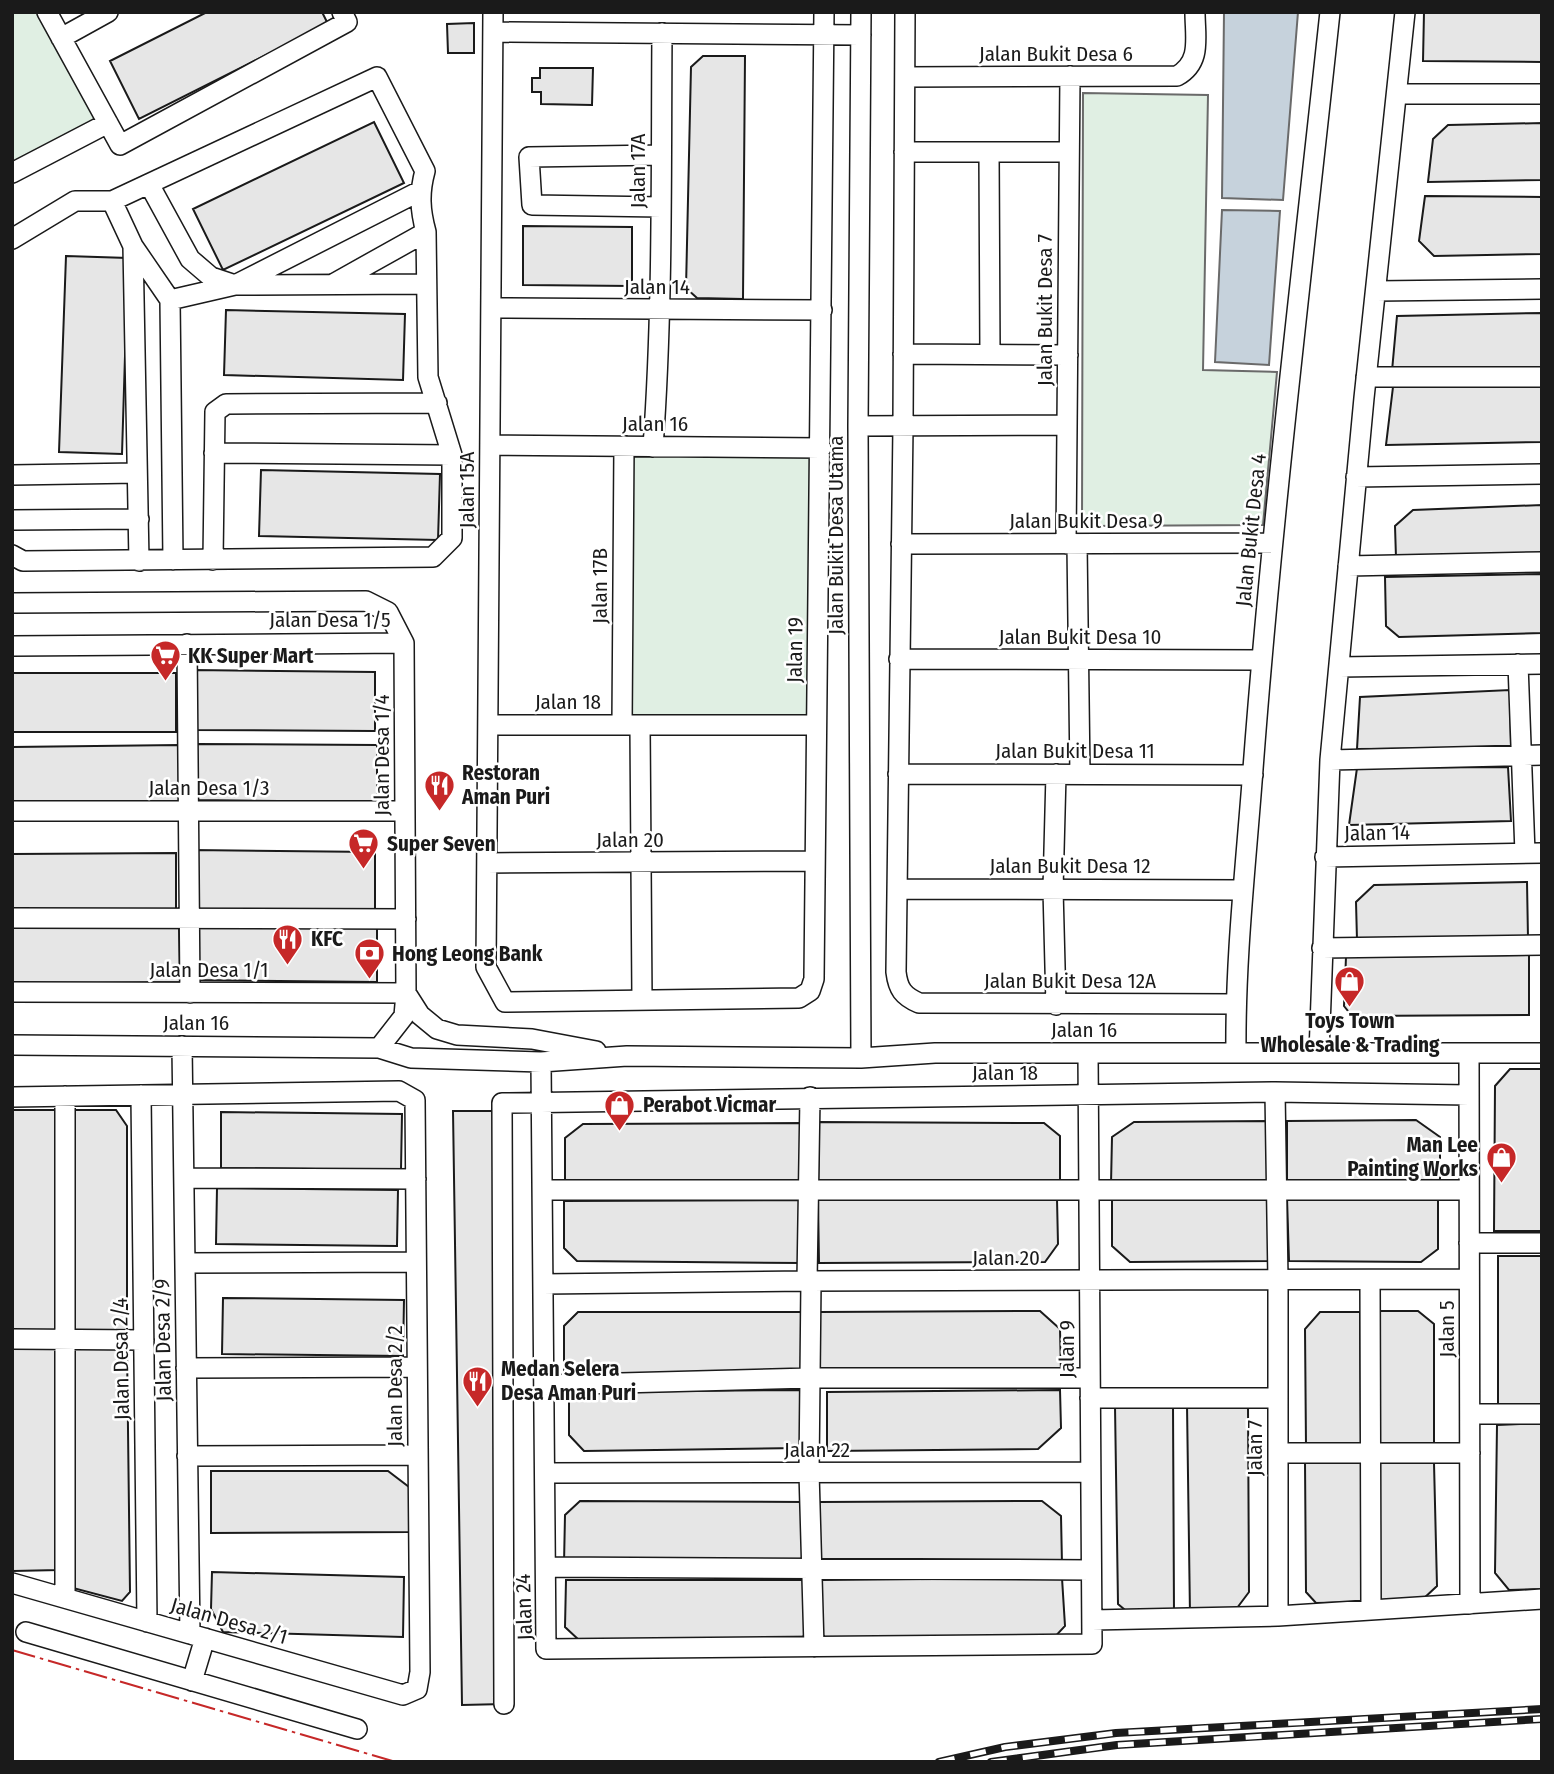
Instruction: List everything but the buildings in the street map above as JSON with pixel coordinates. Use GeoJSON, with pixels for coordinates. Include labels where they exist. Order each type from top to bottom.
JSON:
{"type":"FeatureCollection","features":[{"type":"Feature","properties":{"kind":"street"},"geometry":{"type":"LineString","coordinates":[[47,12],[120,145],[347,22],[342,12]]}},
{"type":"Feature","properties":{"kind":"street"},"geometry":{"type":"LineString","coordinates":[[61,38],[108,12]]}},
{"type":"Feature","properties":{"kind":"street","name":"Jalan 15A"},"geometry":{"type":"LineString","coordinates":[[493,12],[486,967],[505,1002],[642,1000]]}},
{"type":"Feature","properties":{"kind":"street"},"geometry":{"type":"LineString","coordinates":[[824,12],[824,35]]}},
{"type":"Feature","properties":{"kind":"street","name":"Jalan Bukit Desa Utama"},"geometry":{"type":"LineString","coordinates":[[860,1058],[858,426],[861,12]]}},
{"type":"Feature","properties":{"kind":"street"},"geometry":{"type":"LineString","coordinates":[[898,889],[905,12]]}},
{"type":"Feature","properties":{"kind":"street","name":"Jalan Bukit Desa 6"},"geometry":{"type":"LineString","coordinates":[[905,77],[1177,76],[1190,69],[1195,55],[1195,12]]}},
{"type":"Feature","properties":{"kind":"street","name":"Jalan Bukit Desa 4"},"geometry":{"type":"LineString","coordinates":[[1236,1053],[1241,890],[1261,660],[1330,12]]}},
{"type":"Feature","properties":{"kind":"street"},"geometry":{"type":"LineString","coordinates":[[1325,857],[1330,760],[1356,477],[1405,12]]}},
{"type":"Feature","properties":{"kind":"street"},"geometry":{"type":"LineString","coordinates":[[493,32],[861,35]]}},
{"type":"Feature","properties":{"kind":"street","name":"Jalan 17A"},"geometry":{"type":"LineString","coordinates":[[653,447],[659,370],[662,33]]}},
{"type":"Feature","properties":{"kind":"street","name":"Jalan 19"},"geometry":{"type":"LineString","coordinates":[[642,1000],[799,998],[810,992],[814,979],[824,35]]}},
{"type":"Feature","properties":{"kind":"street","name":"Jalan Bukit Desa 7"},"geometry":{"type":"LineString","coordinates":[[1070,76],[1067,425],[1078,660],[1080,774]]}},
{"type":"Feature","properties":{"kind":"street"},"geometry":{"type":"LineString","coordinates":[[12,239],[75,201],[112,201],[377,77],[425,171],[420,191],[420,212],[426,232],[428,377],[452,455],[452,538],[433,557],[23,561],[12,555]]}},
{"type":"Feature","properties":{"kind":"street"},"geometry":{"type":"LineString","coordinates":[[1397,94],[1542,94]]}},
{"type":"Feature","properties":{"kind":"street"},"geometry":{"type":"LineString","coordinates":[[12,173],[108,123]]}},
{"type":"Feature","properties":{"kind":"street"},"geometry":{"type":"LineString","coordinates":[[904,152],[1069,152]]}},
{"type":"Feature","properties":{"kind":"street"},"geometry":{"type":"LineString","coordinates":[[989,152],[990,354]]}},
{"type":"Feature","properties":{"kind":"street"},"geometry":{"type":"LineString","coordinates":[[661,155],[529,157],[532,205],[661,207]]}},
{"type":"Feature","properties":{"kind":"street"},"geometry":{"type":"LineString","coordinates":[[149,184],[190,259],[211,277],[235,285],[420,191]]}},
{"type":"Feature","properties":{"kind":"street"},"geometry":{"type":"LineString","coordinates":[[112,201],[133,246],[170,300],[173,560]]}},
{"type":"Feature","properties":{"kind":"street"},"geometry":{"type":"LineString","coordinates":[[332,285],[426,232]]}},
{"type":"Feature","properties":{"kind":"street"},"geometry":{"type":"LineString","coordinates":[[133,246],[139,561]]}},
{"type":"Feature","properties":{"kind":"street"},"geometry":{"type":"LineString","coordinates":[[170,300],[235,285],[425,284]]}},
{"type":"Feature","properties":{"kind":"street"},"geometry":{"type":"LineString","coordinates":[[1376,291],[1542,289]]}},
{"type":"Feature","properties":{"kind":"street","name":"Jalan 14"},"geometry":{"type":"LineString","coordinates":[[491,308],[822,310]]}},
{"type":"Feature","properties":{"kind":"street"},"geometry":{"type":"LineString","coordinates":[[904,354],[1068,355]]}},
{"type":"Feature","properties":{"kind":"street"},"geometry":{"type":"LineString","coordinates":[[1366,377],[1542,377]]}},
{"type":"Feature","properties":{"kind":"street"},"geometry":{"type":"LineString","coordinates":[[213,560],[215,412],[226,404],[437,403]]}},
{"type":"Feature","properties":{"kind":"street"},"geometry":{"type":"LineString","coordinates":[[858,426],[1067,425]]}},
{"type":"Feature","properties":{"kind":"street","name":"Jalan 16"},"geometry":{"type":"LineString","coordinates":[[490,445],[821,448]]}},
{"type":"Feature","properties":{"kind":"street","name":"Jalan 17B"},"geometry":{"type":"LineString","coordinates":[[624,446],[631,725],[641,862],[642,1000]]}},
{"type":"Feature","properties":{"kind":"street"},"geometry":{"type":"LineString","coordinates":[[214,453],[452,455]]}},
{"type":"Feature","properties":{"kind":"street"},"geometry":{"type":"LineString","coordinates":[[12,475],[137,473]]}},
{"type":"Feature","properties":{"kind":"street"},"geometry":{"type":"LineString","coordinates":[[1356,477],[1542,474]]}},
{"type":"Feature","properties":{"kind":"street"},"geometry":{"type":"LineString","coordinates":[[12,520],[139,519]]}},
{"type":"Feature","properties":{"kind":"street","name":"Jalan Bukit Desa 9"},"geometry":{"type":"LineString","coordinates":[[901,544],[1272,543]]}},
{"type":"Feature","properties":{"kind":"street"},"geometry":{"type":"LineString","coordinates":[[1348,566],[1542,562]]}},
{"type":"Feature","properties":{"kind":"street","name":"Jalan Desa 1/5"},"geometry":{"type":"LineString","coordinates":[[12,603],[366,601],[388,612],[404,643],[12,646]]}},
{"type":"Feature","properties":{"kind":"street","name":"Jalan Desa 1/4"},"geometry":{"type":"LineString","coordinates":[[404,643],[406,993]]}},
{"type":"Feature","properties":{"kind":"street"},"geometry":{"type":"LineString","coordinates":[[187,644],[190,993]]}},
{"type":"Feature","properties":{"kind":"street","name":"Jalan Bukit Desa 10"},"geometry":{"type":"LineString","coordinates":[[899,659],[1261,660]]}},
{"type":"Feature","properties":{"kind":"street"},"geometry":{"type":"LineString","coordinates":[[1518,664],[1522,756],[1533,853]]}},
{"type":"Feature","properties":{"kind":"street"},"geometry":{"type":"LineString","coordinates":[[1339,667],[1542,664]]}},
{"type":"Feature","properties":{"kind":"street","name":"Jalan 18"},"geometry":{"type":"LineString","coordinates":[[488,725],[817,725]]}},
{"type":"Feature","properties":{"kind":"street"},"geometry":{"type":"LineString","coordinates":[[1330,760],[1542,755]]}},
{"type":"Feature","properties":{"kind":"street","name":"Jalan Bukit Desa 11"},"geometry":{"type":"LineString","coordinates":[[898,774],[1253,775]]}},
{"type":"Feature","properties":{"kind":"street"},"geometry":{"type":"LineString","coordinates":[[1056,774],[1053,889],[1056,1005]]}},
{"type":"Feature","properties":{"kind":"street","name":"Jalan Desa 1/3"},"geometry":{"type":"LineString","coordinates":[[12,811],[405,811]]}},
{"type":"Feature","properties":{"kind":"street","name":"Jalan 14"},"geometry":{"type":"LineString","coordinates":[[1319,1053],[1325,857],[1533,853]]}},
{"type":"Feature","properties":{"kind":"street","name":"Jalan 20"},"geometry":{"type":"LineString","coordinates":[[487,863],[815,861]]}},
{"type":"Feature","properties":{"kind":"street","name":"Jalan Bukit Desa 12"},"geometry":{"type":"LineString","coordinates":[[898,889],[1241,890]]}},
{"type":"Feature","properties":{"kind":"street","name":"Jalan Bukit Desa 12A"},"geometry":{"type":"LineString","coordinates":[[898,889],[898,986],[906,997],[919,1003],[1236,1004]]}},
{"type":"Feature","properties":{"kind":"street"},"geometry":{"type":"LineString","coordinates":[[12,918],[406,919]]}},
{"type":"Feature","properties":{"kind":"street"},"geometry":{"type":"LineString","coordinates":[[1322,948],[1542,945]]}},
{"type":"Feature","properties":{"kind":"street","name":"Jalan Desa 1/1"},"geometry":{"type":"LineString","coordinates":[[12,992],[406,993]]}},
{"type":"Feature","properties":{"kind":"street"},"geometry":{"type":"LineString","coordinates":[[379,1048],[404,1016],[406,993]]}},
{"type":"Feature","properties":{"kind":"street","name":"Jalan 16"},"geometry":{"type":"LineString","coordinates":[[406,993],[420,1016],[437,1029],[457,1035],[532,1039],[627,1056]]}},
{"type":"Feature","properties":{"kind":"street","name":"Jalan 16"},"geometry":{"type":"LineString","coordinates":[[12,1045],[379,1048],[411,1058],[541,1062],[627,1056],[860,1058],[935,1053],[1542,1054]]}},
{"type":"Feature","properties":{"kind":"street","name":"Jalan Desa 2/9"},"geometry":{"type":"LineString","coordinates":[[182,1046],[187,1456],[197,1636],[192,1681]]}},
{"type":"Feature","properties":{"kind":"street","name":"Jalan 9"},"geometry":{"type":"LineString","coordinates":[[1088,1053],[1092,1644]]}},
{"type":"Feature","properties":{"kind":"street","name":"Jalan 5"},"geometry":{"type":"LineString","coordinates":[[1469,1054],[1470,1604]]}},
{"type":"Feature","properties":{"kind":"street","name":"Jalan 24"},"geometry":{"type":"LineString","coordinates":[[541,1062],[547,1649],[1092,1644]]}},
{"type":"Feature","properties":{"kind":"street","name":"Jalan Desa 2/2"},"geometry":{"type":"LineString","coordinates":[[183,1094],[399,1091],[415,1100],[420,1672]]}},
{"type":"Feature","properties":{"kind":"street","name":"Jalan 18"},"geometry":{"type":"LineString","coordinates":[[504,1704],[502,1103],[1275,1092],[1469,1094]]}},
{"type":"Feature","properties":{"kind":"street","name":"Jalan 7"},"geometry":{"type":"LineString","coordinates":[[1275,1092],[1278,1616]]}},
{"type":"Feature","properties":{"kind":"street"},"geometry":{"type":"LineString","coordinates":[[12,1097],[183,1094]]}},
{"type":"Feature","properties":{"kind":"street","name":"Jalan Desa 2/4"},"geometry":{"type":"LineString","coordinates":[[141,1095],[147,1622]]}},
{"type":"Feature","properties":{"kind":"street"},"geometry":{"type":"LineString","coordinates":[[65,1097],[65,1598]]}},
{"type":"Feature","properties":{"kind":"street"},"geometry":{"type":"LineString","coordinates":[[810,1097],[809,1472],[814,1647]]}},
{"type":"Feature","properties":{"kind":"street"},"geometry":{"type":"LineString","coordinates":[[184,1178],[416,1179]]}},
{"type":"Feature","properties":{"kind":"street"},"geometry":{"type":"LineString","coordinates":[[542,1190],[1469,1190]]}},
{"type":"Feature","properties":{"kind":"street"},"geometry":{"type":"LineString","coordinates":[[1469,1243],[1542,1242]]}},
{"type":"Feature","properties":{"kind":"street"},"geometry":{"type":"LineString","coordinates":[[185,1263],[416,1262]]}},
{"type":"Feature","properties":{"kind":"street","name":"Jalan 20"},"geometry":{"type":"LineString","coordinates":[[543,1284],[1469,1279]]}},
{"type":"Feature","properties":{"kind":"street"},"geometry":{"type":"LineString","coordinates":[[1370,1280],[1371,1610]]}},
{"type":"Feature","properties":{"kind":"street"},"geometry":{"type":"LineString","coordinates":[[12,1339],[144,1340]]}},
{"type":"Feature","properties":{"kind":"street"},"geometry":{"type":"LineString","coordinates":[[186,1368],[417,1367]]}},
{"type":"Feature","properties":{"kind":"street"},"geometry":{"type":"LineString","coordinates":[[544,1385],[810,1378],[1089,1378]]}},
{"type":"Feature","properties":{"kind":"street"},"geometry":{"type":"LineString","coordinates":[[1090,1398],[1278,1398]]}},
{"type":"Feature","properties":{"kind":"street"},"geometry":{"type":"LineString","coordinates":[[1470,1414],[1542,1414]]}},
{"type":"Feature","properties":{"kind":"street"},"geometry":{"type":"LineString","coordinates":[[1278,1453],[1470,1453]]}},
{"type":"Feature","properties":{"kind":"street"},"geometry":{"type":"LineString","coordinates":[[187,1456],[418,1455]]}},
{"type":"Feature","properties":{"kind":"street","name":"Jalan 22"},"geometry":{"type":"LineString","coordinates":[[545,1473],[1090,1472]]}},
{"type":"Feature","properties":{"kind":"street"},"geometry":{"type":"LineString","coordinates":[[546,1567],[1091,1570]]}},
{"type":"Feature","properties":{"kind":"street","name":"Jalan Desa 2/1"},"geometry":{"type":"LineString","coordinates":[[12,1583],[403,1695],[417,1689],[420,1672]]}},
{"type":"Feature","properties":{"kind":"street"},"geometry":{"type":"LineString","coordinates":[[1092,1620],[1278,1616],[1542,1599]]}},
{"type":"Feature","properties":{"kind":"street"},"geometry":{"type":"LineString","coordinates":[[26,1632],[357,1729]]}},
{"type":"Feature","properties":{"kind":"green space"},"geometry":{"type":"Polygon","coordinates":[[[12,12],[47,12],[108,123],[12,172],[12,12]]]}},
{"type":"Feature","properties":{"kind":"green space"},"geometry":{"type":"Polygon","coordinates":[[[1083,93],[1208,95],[1203,370],[1277,372],[1263,525],[1082,526],[1083,93]]]}},
{"type":"Feature","properties":{"kind":"green space"},"geometry":{"type":"Polygon","coordinates":[[[624,446],[821,448],[816,725],[622,725],[624,446]]]}},
{"type":"Feature","properties":{"kind":"shaded area"},"geometry":{"type":"Polygon","coordinates":[[[1224,12],[1298,12],[1283,200],[1222,198],[1224,12]]]}},
{"type":"Feature","properties":{"kind":"shaded area"},"geometry":{"type":"Polygon","coordinates":[[[1222,210],[1280,211],[1269,365],[1215,362],[1222,210]]]}},
{"type":"Feature","properties":{"kind":"railway"},"geometry":{"type":"LineString","coordinates":[[939,1762],[1005,1747],[1116,1733],[1542,1709]]}},
{"type":"Feature","properties":{"kind":"railway"},"geometry":{"type":"LineString","coordinates":[[991,1762],[1117,1745],[1542,1719]]}},
{"type":"Feature","properties":{"kind":"power"},"geometry":{"type":"LineString","coordinates":[[12,1650],[396,1762]]}},
{"type":"Feature","properties":{"kind":"place","name":"KK Super Mart"},"geometry":{"type":"Point","coordinates":[165,683]}},
{"type":"Feature","properties":{"kind":"place","name":"Restoran Aman Puri"},"geometry":{"type":"Point","coordinates":[439,812]}},
{"type":"Feature","properties":{"kind":"place","name":"Super Seven"},"geometry":{"type":"Point","coordinates":[364,871]}},
{"type":"Feature","properties":{"kind":"place","name":"KFC"},"geometry":{"type":"Point","coordinates":[288,966]}},
{"type":"Feature","properties":{"kind":"place","name":"Hong Leong Bank"},"geometry":{"type":"Point","coordinates":[369,981]}},
{"type":"Feature","properties":{"kind":"place","name":"Toys Town Wholesale & Trading"},"geometry":{"type":"Point","coordinates":[1350,1008]}},
{"type":"Feature","properties":{"kind":"place","name":"Perabot Vicmar"},"geometry":{"type":"Point","coordinates":[620,1132]}},
{"type":"Feature","properties":{"kind":"place","name":"Man Lee Painting Works"},"geometry":{"type":"Point","coordinates":[1501,1184]}},
{"type":"Feature","properties":{"kind":"place","name":"Medan Selera Desa Aman Puri"},"geometry":{"type":"Point","coordinates":[478,1408]}}]}
